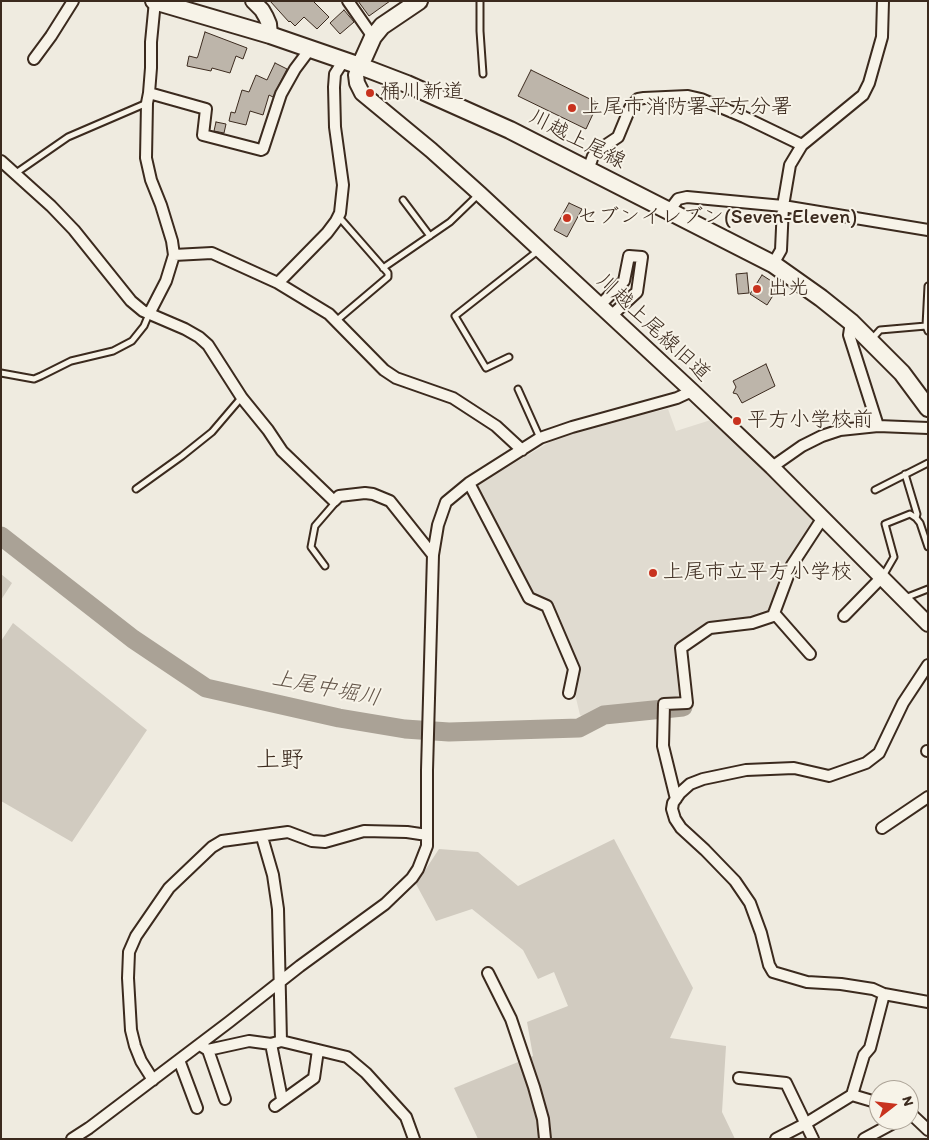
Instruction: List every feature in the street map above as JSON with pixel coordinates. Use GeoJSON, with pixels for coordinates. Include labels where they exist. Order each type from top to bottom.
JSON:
{"type":"FeatureCollection","features":[{"type":"Feature","properties":{"kind":"main road","name":"川越上尾線"},"geometry":{"type":"LineString","coordinates":[[155,1],[270,35],[407,84],[458,106],[588,170],[772,264],[821,298],[851,322],[902,373],[928,408]]}},
{"type":"Feature","properties":{"kind":"main road"},"geometry":{"type":"LineString","coordinates":[[360,66],[373,37],[389,20],[419,1]]}},
{"type":"Feature","properties":{"kind":"street"},"geometry":{"type":"LineString","coordinates":[[34,59],[73,1]]}},
{"type":"Feature","properties":{"kind":"street"},"geometry":{"type":"LineString","coordinates":[[149,314],[166,281],[174,255],[172,241],[151,180],[146,158],[151,42],[155,1]]}},
{"type":"Feature","properties":{"kind":"street"},"geometry":{"type":"LineString","coordinates":[[253,1],[266,17],[270,35]]}},
{"type":"Feature","properties":{"kind":"street"},"geometry":{"type":"LineString","coordinates":[[348,1],[373,37]]}},
{"type":"Feature","properties":{"kind":"street"},"geometry":{"type":"LineString","coordinates":[[772,264],[781,250],[783,206],[790,164],[802,145],[863,95],[869,83],[882,38],[883,1]]}},
{"type":"Feature","properties":{"kind":"street"},"geometry":{"type":"LineString","coordinates":[[148,98],[206,109],[203,135],[261,150],[263,149],[281,94],[295,69],[310,49]]}},
{"type":"Feature","properties":{"kind":"street"},"geometry":{"type":"LineString","coordinates":[[278,283],[327,233],[339,217],[343,185],[335,127],[334,87],[335,74],[344,60]]}},
{"type":"Feature","properties":{"kind":"street","name":"川越上尾線旧道"},"geometry":{"type":"LineString","coordinates":[[360,66],[356,75],[357,84],[362,93],[431,150],[480,194],[692,391],[772,467],[902,600],[927,622]]}},
{"type":"Feature","properties":{"kind":"street"},"geometry":{"type":"LineString","coordinates":[[588,170],[597,151],[618,137],[630,108],[638,99],[644,98],[688,96],[701,99],[744,116],[802,145]]}},
{"type":"Feature","properties":{"kind":"street"},"geometry":{"type":"LineString","coordinates":[[1,160],[74,230],[131,301],[149,314],[199,337],[208,345],[242,398],[282,451],[334,501],[340,496],[365,493],[390,501],[433,555]]}},
{"type":"Feature","properties":{"kind":"street"},"geometry":{"type":"LineString","coordinates":[[669,210],[678,199],[687,197],[783,206],[928,230]]}},
{"type":"Feature","properties":{"kind":"street"},"geometry":{"type":"LineString","coordinates":[[174,255],[212,253],[278,283],[329,314],[384,370],[396,378],[453,398],[496,426],[522,450]]}},
{"type":"Feature","properties":{"kind":"street"},"geometry":{"type":"LineString","coordinates":[[599,306],[624,281],[629,256],[642,256],[637,292],[611,316]]}},
{"type":"Feature","properties":{"kind":"street"},"geometry":{"type":"LineString","coordinates":[[851,322],[849,335],[878,426]]}},
{"type":"Feature","properties":{"kind":"street"},"geometry":{"type":"LineString","coordinates":[[72,1139],[179,1060],[204,1047],[300,966],[385,904],[418,869],[427,846],[433,555],[438,525],[446,502],[469,483],[540,438],[572,427],[677,398],[692,391]]}},
{"type":"Feature","properties":{"kind":"street"},"geometry":{"type":"LineString","coordinates":[[772,467],[802,446],[840,430],[878,426],[928,428]]}},
{"type":"Feature","properties":{"kind":"street"},"geometry":{"type":"LineString","coordinates":[[469,483],[529,598],[547,606],[574,669],[569,693]]}},
{"type":"Feature","properties":{"kind":"street"},"geometry":{"type":"LineString","coordinates":[[676,799],[663,746],[664,704],[687,703],[681,648],[710,628],[752,623],[773,616],[792,565],[822,519]]}},
{"type":"Feature","properties":{"kind":"street"},"geometry":{"type":"LineString","coordinates":[[844,616],[881,578]]}},
{"type":"Feature","properties":{"kind":"street"},"geometry":{"type":"LineString","coordinates":[[774,613],[810,654]]}},
{"type":"Feature","properties":{"kind":"street"},"geometry":{"type":"LineString","coordinates":[[928,665],[903,703],[879,753],[866,763],[829,776],[794,768],[746,770],[703,780],[690,784],[676,799],[672,809],[681,828],[735,881],[750,903],[772,972],[807,982],[841,984],[873,989],[884,994],[928,1002]]}},
{"type":"Feature","properties":{"kind":"street"},"geometry":{"type":"LineString","coordinates":[[882,828],[928,797]]}},
{"type":"Feature","properties":{"kind":"street"},"geometry":{"type":"LineString","coordinates":[[153,1080],[138,1053],[131,1030],[129,952],[132,944],[169,888],[212,847],[222,842],[288,832],[312,841],[325,842],[364,831],[427,834]]}},
{"type":"Feature","properties":{"kind":"street"},"geometry":{"type":"LineString","coordinates":[[262,837],[273,875],[278,908],[281,982],[276,1043],[278,1103],[314,1078],[318,1050]]}},
{"type":"Feature","properties":{"kind":"street"},"geometry":{"type":"LineString","coordinates":[[488,973],[511,1019],[534,1087],[545,1139]]}},
{"type":"Feature","properties":{"kind":"street"},"geometry":{"type":"LineString","coordinates":[[776,1139],[805,1124],[852,1095],[864,1055],[870,1048],[884,994]]}},
{"type":"Feature","properties":{"kind":"street"},"geometry":{"type":"LineString","coordinates":[[204,1047],[249,1041],[276,1043],[346,1057],[366,1073],[406,1117],[414,1139]]}},
{"type":"Feature","properties":{"kind":"street"},"geometry":{"type":"LineString","coordinates":[[204,1047],[225,1099]]}},
{"type":"Feature","properties":{"kind":"street"},"geometry":{"type":"LineString","coordinates":[[179,1060],[197,1108]]}},
{"type":"Feature","properties":{"kind":"street"},"geometry":{"type":"LineString","coordinates":[[739,1078],[786,1083],[813,1139]]}},
{"type":"Feature","properties":{"kind":"street"},"geometry":{"type":"LineString","coordinates":[[852,1095],[869,1100]]}},
{"type":"Feature","properties":{"kind":"street"},"geometry":{"type":"LineString","coordinates":[[864,1139],[881,1130]]}},
{"type":"Feature","properties":{"kind":"lane"},"geometry":{"type":"LineString","coordinates":[[480,1],[483,74]]}},
{"type":"Feature","properties":{"kind":"lane"},"geometry":{"type":"LineString","coordinates":[[16,173],[68,137],[148,98]]}},
{"type":"Feature","properties":{"kind":"lane"},"geometry":{"type":"LineString","coordinates":[[383,268],[456,218],[480,194]]}},
{"type":"Feature","properties":{"kind":"lane"},"geometry":{"type":"LineString","coordinates":[[403,200],[430,236]]}},
{"type":"Feature","properties":{"kind":"lane"},"geometry":{"type":"LineString","coordinates":[[336,321],[388,277],[388,273],[339,217]]}},
{"type":"Feature","properties":{"kind":"lane"},"geometry":{"type":"LineString","coordinates":[[510,357],[486,368],[455,316],[539,249]]}},
{"type":"Feature","properties":{"kind":"lane"},"geometry":{"type":"LineString","coordinates":[[870,341],[880,330],[927,328],[928,286]]}},
{"type":"Feature","properties":{"kind":"lane"},"geometry":{"type":"LineString","coordinates":[[1,373],[34,379],[71,361],[113,351],[132,341],[144,326],[149,314]]}},
{"type":"Feature","properties":{"kind":"lane"},"geometry":{"type":"LineString","coordinates":[[518,389],[540,438]]}},
{"type":"Feature","properties":{"kind":"lane"},"geometry":{"type":"LineString","coordinates":[[136,489],[212,432],[242,398]]}},
{"type":"Feature","properties":{"kind":"lane"},"geometry":{"type":"LineString","coordinates":[[875,490],[928,463]]}},
{"type":"Feature","properties":{"kind":"lane"},"geometry":{"type":"LineString","coordinates":[[905,474],[917,514],[916,518]]}},
{"type":"Feature","properties":{"kind":"lane"},"geometry":{"type":"LineString","coordinates":[[325,566],[311,548],[315,526],[334,504],[334,501]]}},
{"type":"Feature","properties":{"kind":"lane"},"geometry":{"type":"LineString","coordinates":[[881,578],[894,557],[885,524],[910,514],[920,523],[928,547]]}},
{"type":"Feature","properties":{"kind":"lane"},"geometry":{"type":"LineString","coordinates":[[902,600],[928,589]]}},
{"type":"Feature","properties":{"kind":"shaded area","name":"上尾市立平方小学校"},"geometry":{"type":"Polygon","coordinates":[[[668,409],[676,431],[714,419],[814,519],[815,525],[768,613],[751,618],[712,624],[678,647],[680,699],[602,708],[584,717],[580,715],[575,694],[577,672],[555,610],[547,601],[531,595],[474,487],[560,436],[606,422],[668,409]]]}},
{"type":"Feature","properties":{"kind":"shaded area"},"geometry":{"type":"Polygon","coordinates":[[[1,574],[12,583],[1,600],[1,574]]]}},
{"type":"Feature","properties":{"kind":"shaded area"},"geometry":{"type":"Polygon","coordinates":[[[13,623],[147,730],[72,842],[1,801],[1,641],[13,623]]]}},
{"type":"Feature","properties":{"kind":"shaded area"},"geometry":{"type":"Polygon","coordinates":[[[614,839],[693,988],[670,1038],[726,1046],[722,1112],[735,1139],[478,1139],[454,1088],[533,1056],[527,1022],[568,1006],[554,972],[538,979],[523,950],[472,909],[436,921],[416,884],[439,849],[478,852],[518,886],[614,839]]]}},
{"type":"Feature","properties":{"kind":"building"},"geometry":{"type":"Polygon","coordinates":[[[270,1],[313,1],[329,17],[317,29],[304,17],[295,26],[270,1]]]}},
{"type":"Feature","properties":{"kind":"building"},"geometry":{"type":"Polygon","coordinates":[[[358,1],[390,1],[369,16],[358,1]]]}},
{"type":"Feature","properties":{"kind":"building"},"geometry":{"type":"Polygon","coordinates":[[[344,10],[354,22],[340,34],[330,23],[344,10]]]}},
{"type":"Feature","properties":{"kind":"building"},"geometry":{"type":"Polygon","coordinates":[[[205,32],[247,48],[243,59],[236,56],[230,73],[212,68],[211,71],[187,66],[189,56],[197,58],[205,32]]]}},
{"type":"Feature","properties":{"kind":"building"},"geometry":{"type":"Polygon","coordinates":[[[275,63],[287,69],[273,97],[269,95],[263,115],[250,111],[246,125],[229,121],[231,112],[235,113],[242,90],[249,92],[256,75],[267,80],[275,63]]]}},
{"type":"Feature","properties":{"kind":"building"},"geometry":{"type":"Polygon","coordinates":[[[531,70],[598,103],[586,129],[518,96],[531,70]]]}},
{"type":"Feature","properties":{"kind":"building"},"geometry":{"type":"Polygon","coordinates":[[[216,122],[226,124],[224,133],[214,131],[216,122]]]}},
{"type":"Feature","properties":{"kind":"building"},"geometry":{"type":"Polygon","coordinates":[[[569,203],[582,209],[567,237],[554,230],[569,203]]]}},
{"type":"Feature","properties":{"kind":"building"},"geometry":{"type":"Polygon","coordinates":[[[747,273],[749,293],[738,294],[736,274],[747,273]]]}},
{"type":"Feature","properties":{"kind":"building","name":"出光"},"geometry":{"type":"Polygon","coordinates":[[[762,275],[779,286],[767,305],[750,294],[762,275]]]}},
{"type":"Feature","properties":{"kind":"building"},"geometry":{"type":"Polygon","coordinates":[[[766,364],[775,386],[742,403],[737,394],[733,393],[736,387],[733,381],[766,364]]]}},
{"type":"Feature","properties":{"kind":"waterway","name":"上尾中堀川"},"geometry":{"type":"LineString","coordinates":[[1,536],[133,639],[206,688],[339,718],[405,729],[449,732],[579,728],[604,715],[683,707]]}},
{"type":"Feature","properties":{"kind":"place","name":"桶川新道"},"geometry":{"type":"Point","coordinates":[370,93]}},
{"type":"Feature","properties":{"kind":"place","name":"上尾市消防署平方分署"},"geometry":{"type":"Point","coordinates":[572,108]}},
{"type":"Feature","properties":{"kind":"place","name":"セブンイレブン(Seven-Eleven)"},"geometry":{"type":"Point","coordinates":[567,218]}},
{"type":"Feature","properties":{"kind":"place","name":"出光"},"geometry":{"type":"Point","coordinates":[757,289]}},
{"type":"Feature","properties":{"kind":"place","name":"平方小学校前"},"geometry":{"type":"Point","coordinates":[737,421]}},
{"type":"Feature","properties":{"kind":"place","name":"上尾市立平方小学校"},"geometry":{"type":"Point","coordinates":[653,573]}},
{"type":"Feature","properties":{"kind":"district","name":"上野"},"geometry":{"type":"Point","coordinates":[280,761]}}]}
